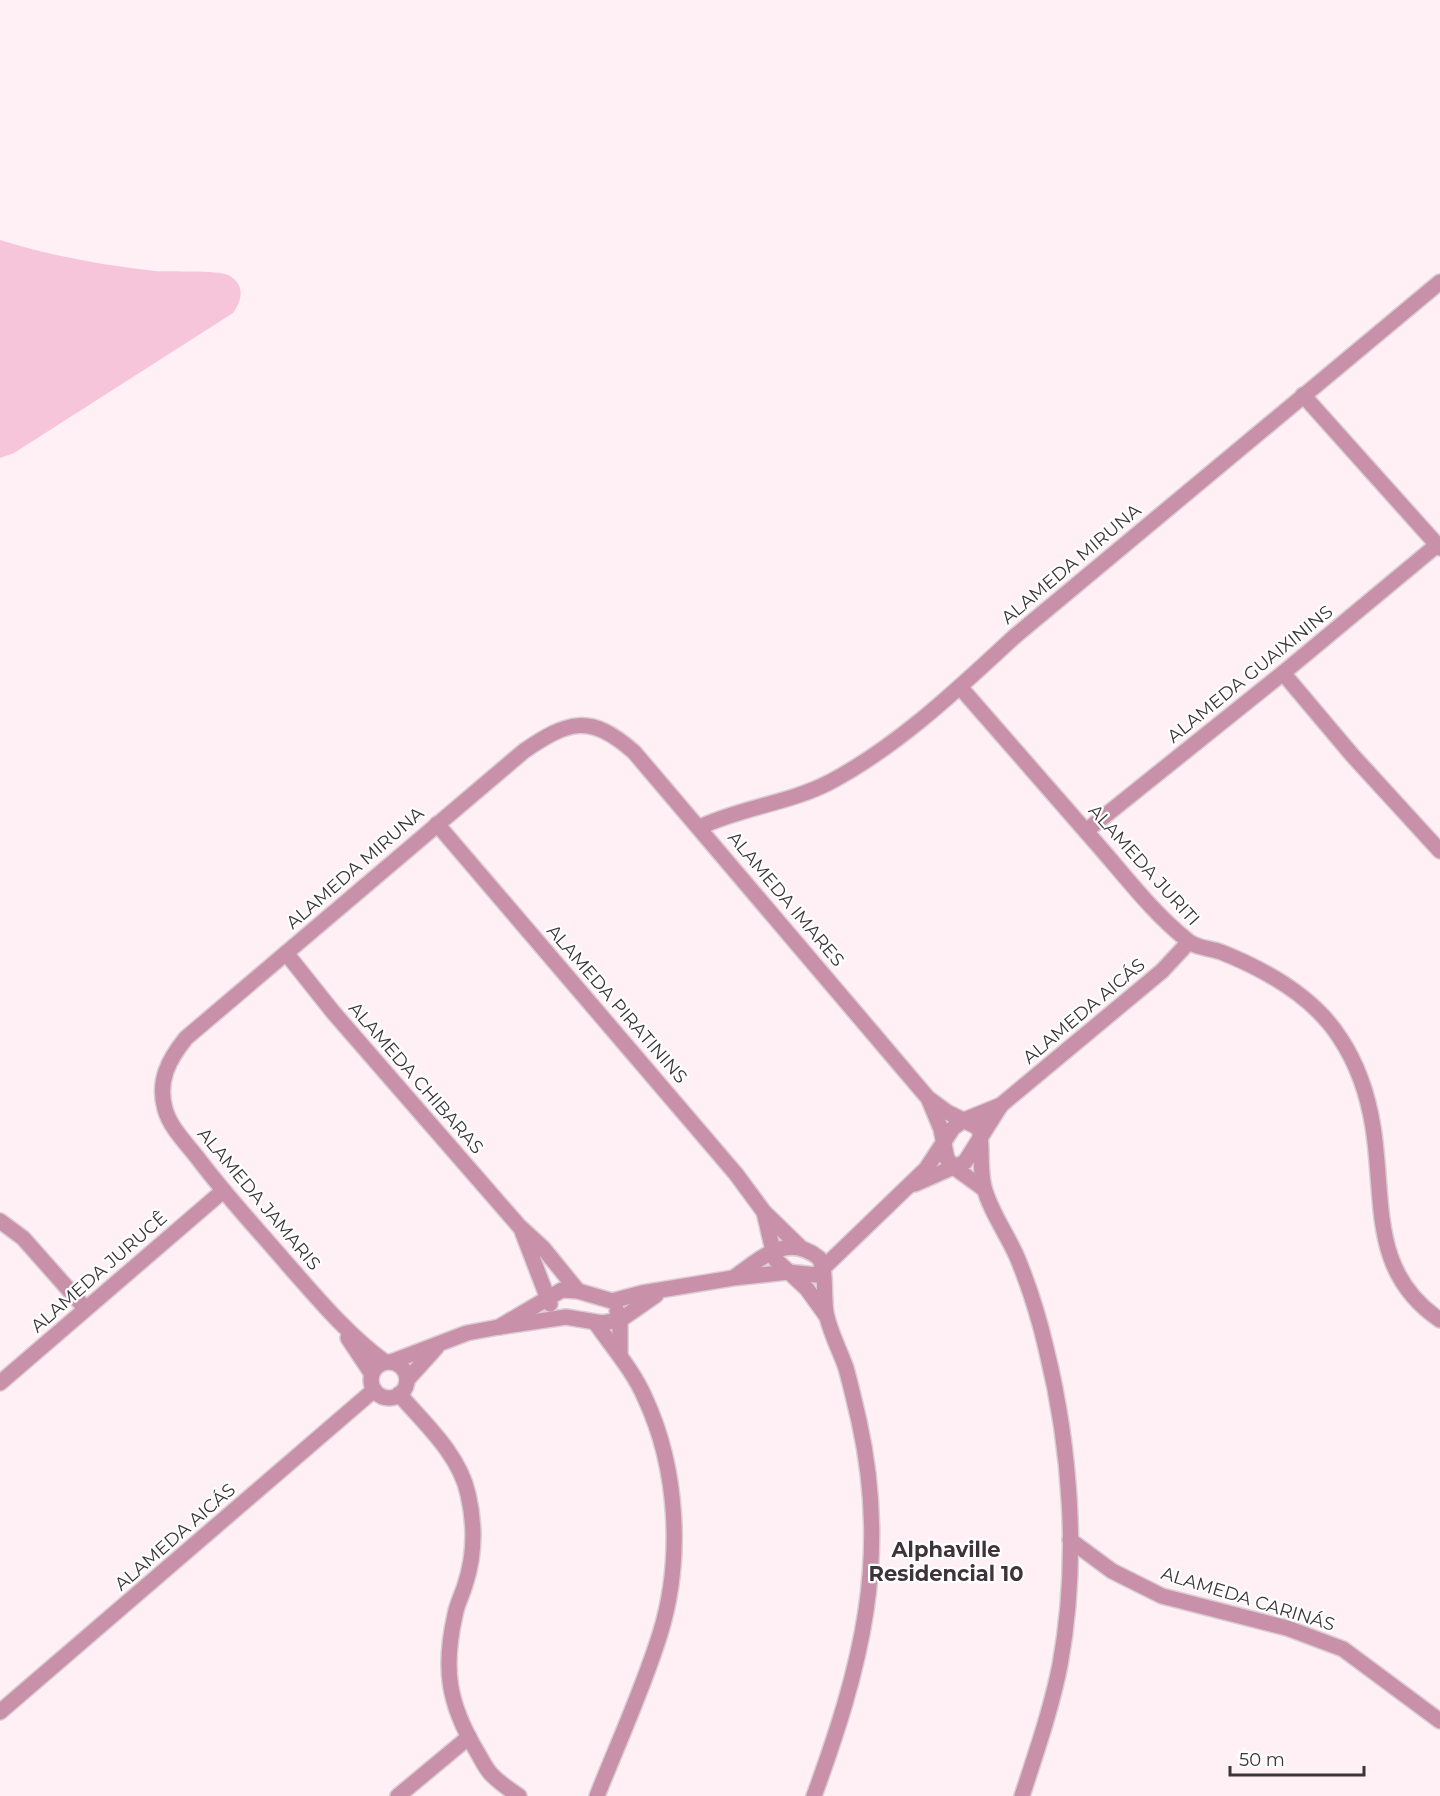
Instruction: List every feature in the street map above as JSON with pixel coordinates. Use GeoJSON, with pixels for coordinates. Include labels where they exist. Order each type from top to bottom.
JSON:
{"type":"FeatureCollection","features":[{"type":"Feature","properties":{"kind":"street","name":"ALAMEDA MIRUNA"},"geometry":{"type":"LineString","coordinates":[[700,827],[729,813],[792,797],[828,783],[865,761],[960,687],[1014,637],[1440,282]]}},
{"type":"Feature","properties":{"kind":"street"},"geometry":{"type":"LineString","coordinates":[[1303,395],[1438,546]]}},
{"type":"Feature","properties":{"kind":"street","name":"ALAMEDA GUAIXININS"},"geometry":{"type":"LineString","coordinates":[[1086,831],[1438,546]]}},
{"type":"Feature","properties":{"kind":"street"},"geometry":{"type":"LineString","coordinates":[[1283,673],[1353,756],[1440,851]]}},
{"type":"Feature","properties":{"kind":"street","name":"ALAMEDA JURITI"},"geometry":{"type":"LineString","coordinates":[[960,687],[1150,905],[1189,942],[1221,952],[1277,980],[1314,1007],[1340,1038],[1359,1074],[1368,1101],[1374,1128],[1383,1231],[1388,1253],[1397,1275],[1412,1296],[1440,1320]]}},
{"type":"Feature","properties":{"kind":"street","name":"ALAMEDA MIRUNA"},"geometry":{"type":"LineString","coordinates":[[162,1089],[165,1071],[173,1054],[186,1038],[524,751],[553,731],[583,725],[609,732]]}},
{"type":"Feature","properties":{"kind":"street","name":"ALAMEDA IMARES"},"geometry":{"type":"LineString","coordinates":[[609,732],[634,752],[700,827],[928,1098]]}},
{"type":"Feature","properties":{"kind":"street","name":"ALAMEDA PIRATININS"},"geometry":{"type":"LineString","coordinates":[[437,824],[736,1174],[764,1212],[808,1251]]}},
{"type":"Feature","properties":{"kind":"street","name":"ALAMEDA AICÁS"},"geometry":{"type":"LineString","coordinates":[[822,1272],[910,1186],[935,1158],[953,1128],[964,1120],[1001,1105],[1162,970],[1189,942]]}},
{"type":"Feature","properties":{"kind":"street","name":"ALAMEDA CHIBARAS"},"geometry":{"type":"LineString","coordinates":[[286,953],[333,1012],[519,1226]]}},
{"type":"Feature","properties":{"kind":"street","name":"ALAMEDA JAMARIS"},"geometry":{"type":"LineString","coordinates":[[162,1089],[165,1109],[172,1125],[223,1191],[341,1325],[372,1374]]}},
{"type":"Feature","properties":{"kind":"street"},"geometry":{"type":"LineString","coordinates":[[928,1098],[978,1126],[980,1166],[984,1189],[1017,1258],[1046,1348],[1061,1424],[1070,1540],[1067,1612],[1060,1664],[1040,1743],[1022,1796]]}},
{"type":"Feature","properties":{"kind":"street"},"geometry":{"type":"LineString","coordinates":[[928,1098],[944,1144],[946,1159],[984,1189]]}},
{"type":"Feature","properties":{"kind":"street","name":"ALAMEDA AICÁS"},"geometry":{"type":"LineString","coordinates":[[910,1186],[965,1162],[980,1142],[1001,1105]]}},
{"type":"Feature","properties":{"kind":"street","name":"ALAMEDA JURUCÊ"},"geometry":{"type":"LineString","coordinates":[[0,1383],[223,1191]]}},
{"type":"Feature","properties":{"kind":"street"},"geometry":{"type":"LineString","coordinates":[[764,1212],[771,1250],[788,1272],[807,1289],[826,1316]]}},
{"type":"Feature","properties":{"kind":"street"},"geometry":{"type":"LineString","coordinates":[[0,1221],[23,1238],[86,1308]]}},
{"type":"Feature","properties":{"kind":"street"},"geometry":{"type":"LineString","coordinates":[[519,1226],[543,1248],[578,1292]]}},
{"type":"Feature","properties":{"kind":"street"},"geometry":{"type":"LineString","coordinates":[[519,1226],[556,1318]]}},
{"type":"Feature","properties":{"kind":"street","name":"ALAMEDA AICÁS"},"geometry":{"type":"LineString","coordinates":[[771,1250],[790,1246],[808,1251],[856,1237]]}},
{"type":"Feature","properties":{"kind":"street"},"geometry":{"type":"LineString","coordinates":[[733,1278],[771,1250]]}},
{"type":"Feature","properties":{"kind":"street"},"geometry":{"type":"LineString","coordinates":[[808,1251],[821,1262],[826,1316],[845,1368],[860,1423],[871,1497],[872,1570],[863,1636],[852,1685],[814,1796]]}},
{"type":"Feature","properties":{"kind":"street"},"geometry":{"type":"LineString","coordinates":[[500,1327],[548,1296],[562,1290],[612,1301],[733,1278],[788,1272],[812,1276],[822,1272]]}},
{"type":"Feature","properties":{"kind":"street"},"geometry":{"type":"LineString","coordinates":[[446,1341],[426,1357],[406,1380],[399,1394],[388,1398],[374,1390],[372,1374],[377,1366],[467,1333],[556,1318],[575,1317],[595,1322],[620,1320],[663,1290]]}},
{"type":"Feature","properties":{"kind":"street"},"geometry":{"type":"LineString","coordinates":[[612,1301],[620,1320],[620,1355]]}},
{"type":"Feature","properties":{"kind":"street"},"geometry":{"type":"LineString","coordinates":[[595,1322],[620,1355],[645,1396],[658,1429],[669,1482],[675,1528],[671,1581],[660,1634],[597,1796]]}},
{"type":"Feature","properties":{"kind":"street","name":"ALAMEDA JAMARIS"},"geometry":{"type":"LineString","coordinates":[[341,1325],[388,1362]]}},
{"type":"Feature","properties":{"kind":"street"},"geometry":{"type":"LineString","coordinates":[[388,1362],[402,1368],[406,1380]]}},
{"type":"Feature","properties":{"kind":"street","name":"ALAMEDA AICÁS"},"geometry":{"type":"LineString","coordinates":[[0,1713],[374,1390]]}},
{"type":"Feature","properties":{"kind":"street"},"geometry":{"type":"LineString","coordinates":[[399,1394],[445,1447],[460,1470],[468,1494],[473,1524],[473,1551],[455,1612],[447,1658],[454,1704],[469,1737],[492,1776],[519,1796]]}},
{"type":"Feature","properties":{"kind":"street","name":"ALAMEDA CARINÁS"},"geometry":{"type":"LineString","coordinates":[[1070,1540],[1112,1571],[1162,1596],[1287,1628],[1343,1649],[1440,1722]]}},
{"type":"Feature","properties":{"kind":"street"},"geometry":{"type":"LineString","coordinates":[[398,1796],[469,1737]]}},
{"type":"Feature","properties":{"kind":"shaded area"},"geometry":{"type":"Polygon","coordinates":[[[0,240],[57,255],[116,266],[155,271],[223,273],[234,279],[240,287],[239,302],[233,313],[14,453],[0,458],[0,240]]]}},
{"type":"Feature","properties":{"kind":"district","name":"Alphaville Residencial 10"},"geometry":{"type":"Point","coordinates":[946,1562]}}]}
